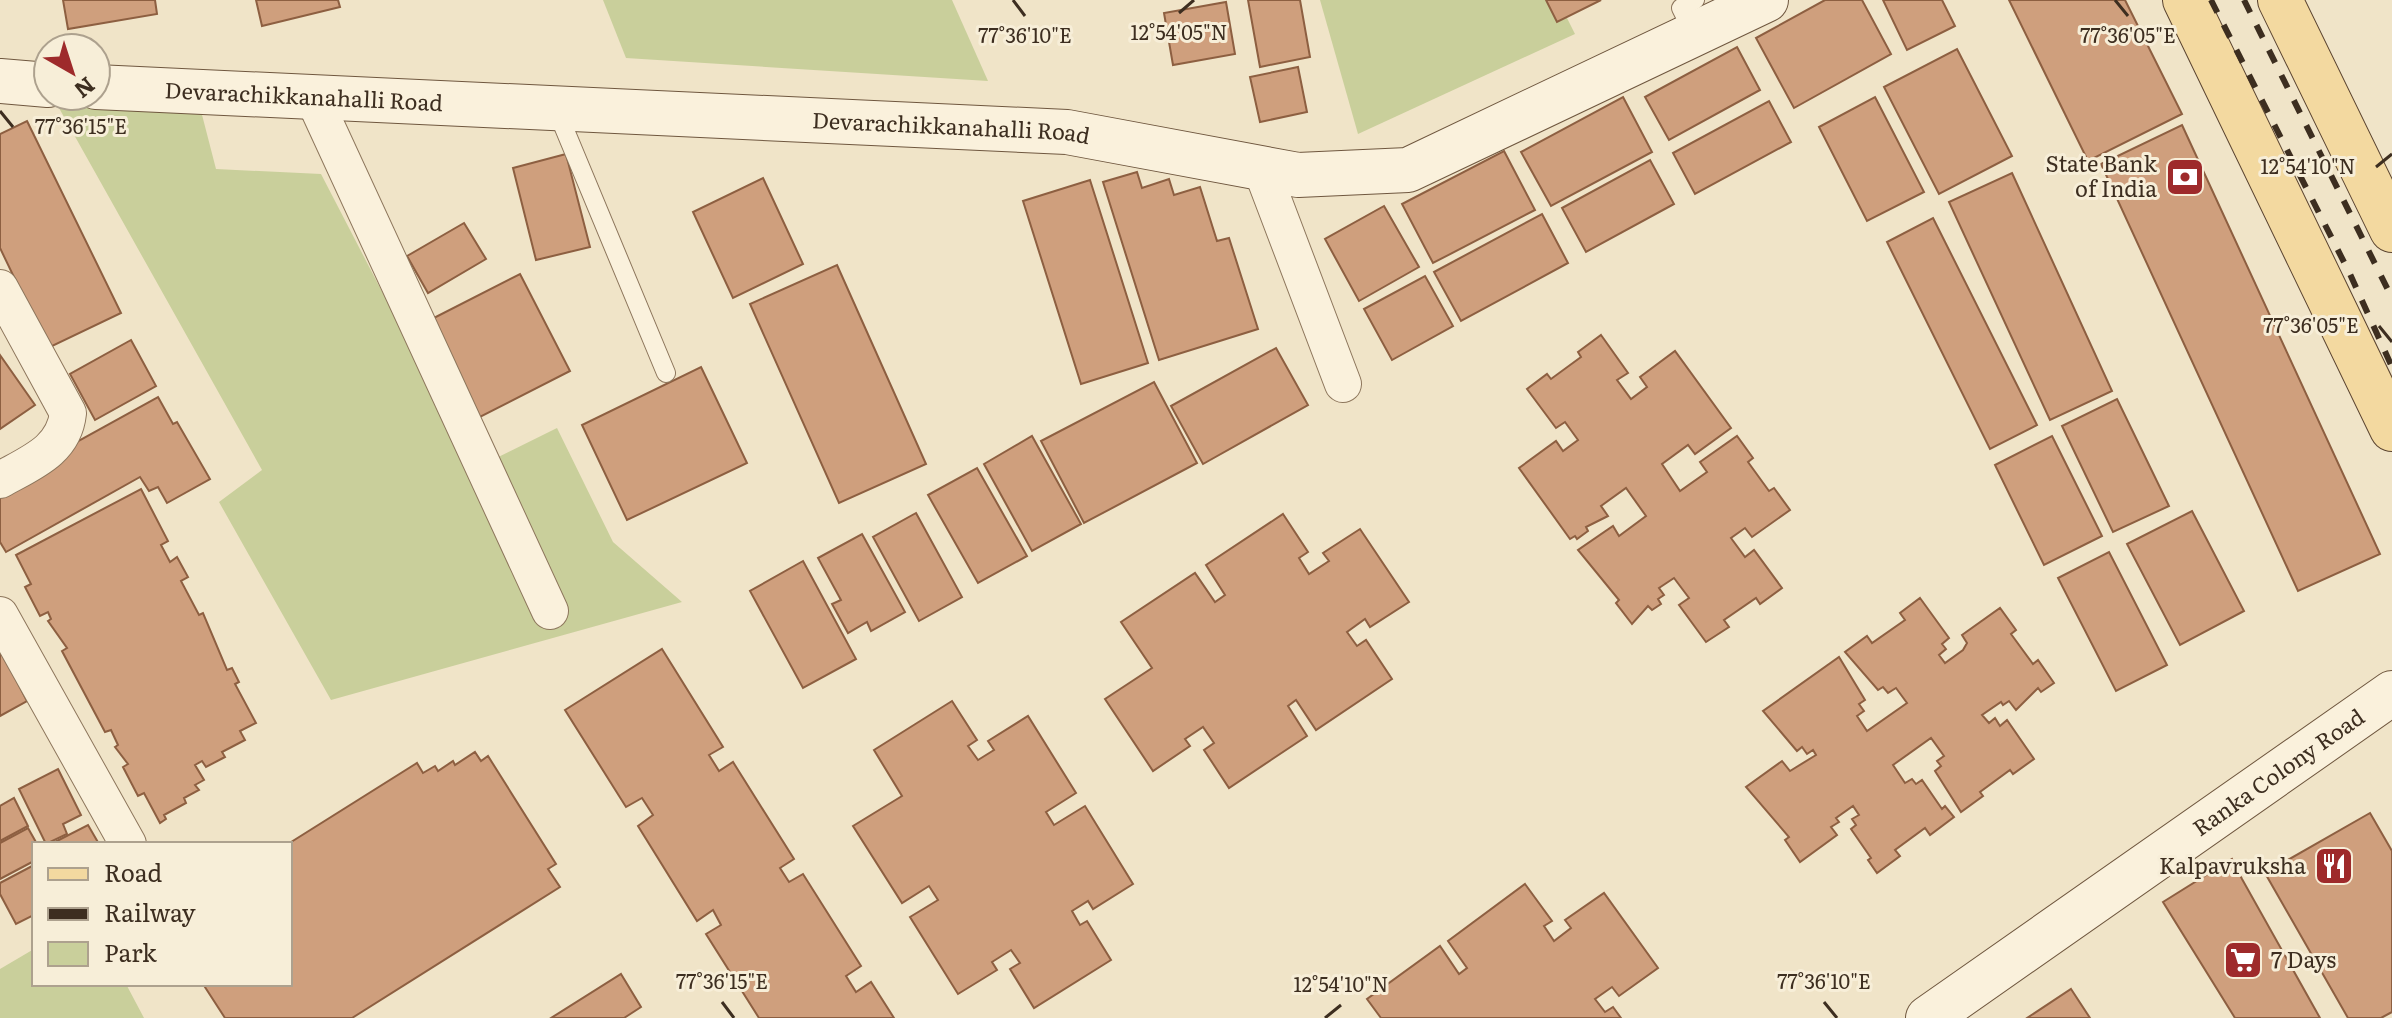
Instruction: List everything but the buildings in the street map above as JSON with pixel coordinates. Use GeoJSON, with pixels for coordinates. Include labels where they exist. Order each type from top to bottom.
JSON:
{"type":"FeatureCollection","features":[{"type":"Feature","properties":{"kind":"main road"},"geometry":{"type":"LineString","coordinates":[[2185,0],[2392,429]]}},
{"type":"Feature","properties":{"kind":"main road"},"geometry":{"type":"LineString","coordinates":[[2280,0],[2392,230]]}},
{"type":"Feature","properties":{"kind":"street","name":"Devarachikkanahalli Road"},"geometry":{"type":"LineString","coordinates":[[112,88],[1067,132],[1298,175],[1408,170],[1694,17],[1766,0]]}},
{"type":"Feature","properties":{"kind":"street"},"geometry":{"type":"LineString","coordinates":[[0,81],[32,84]]}},
{"type":"Feature","properties":{"kind":"street"},"geometry":{"type":"LineString","coordinates":[[313,97],[550,611]]}},
{"type":"Feature","properties":{"kind":"street"},"geometry":{"type":"LineString","coordinates":[[1261,168],[1343,384]]}},
{"type":"Feature","properties":{"kind":"street"},"geometry":{"type":"LineString","coordinates":[[0,288],[68,413],[66,431],[53,449],[0,480]]}},
{"type":"Feature","properties":{"kind":"street"},"geometry":{"type":"LineString","coordinates":[[0,615],[127,842]]}},
{"type":"Feature","properties":{"kind":"street","name":"Ranka Colony Road"},"geometry":{"type":"LineString","coordinates":[[1928,1018],[2392,693]]}},
{"type":"Feature","properties":{"kind":"lane"},"geometry":{"type":"LineString","coordinates":[[556,109],[666,373]]}},
{"type":"Feature","properties":{"kind":"green space"},"geometry":{"type":"Polygon","coordinates":[[[603,0],[952,0],[988,81],[626,58],[603,0]]]}},
{"type":"Feature","properties":{"kind":"green space"},"geometry":{"type":"Polygon","coordinates":[[[1320,0],[1558,0],[1575,34],[1358,134],[1320,0]]]}},
{"type":"Feature","properties":{"kind":"green space"},"geometry":{"type":"Polygon","coordinates":[[[200,107],[216,169],[321,174],[474,469],[557,428],[613,542],[682,602],[331,700],[219,502],[262,470],[61,112],[112,112],[112,108],[200,107]]]}},
{"type":"Feature","properties":{"kind":"green space"},"geometry":{"type":"Polygon","coordinates":[[[32,950],[32,986],[127,986],[144,1018],[0,1018],[0,969],[32,950]]]}},
{"type":"Feature","properties":{"kind":"railway"},"geometry":{"type":"LineString","coordinates":[[2211,0],[2350,274],[2392,367]]}},
{"type":"Feature","properties":{"kind":"railway"},"geometry":{"type":"LineString","coordinates":[[2244,0],[2392,298]]}},
{"type":"Feature","properties":{"kind":"place","name":"State Bank of India"},"geometry":{"type":"Point","coordinates":[2185,177]}},
{"type":"Feature","properties":{"kind":"place","name":"Kalpavruksha"},"geometry":{"type":"Point","coordinates":[2334,866]}},
{"type":"Feature","properties":{"kind":"place","name":"7 Days"},"geometry":{"type":"Point","coordinates":[2243,960]}}]}
